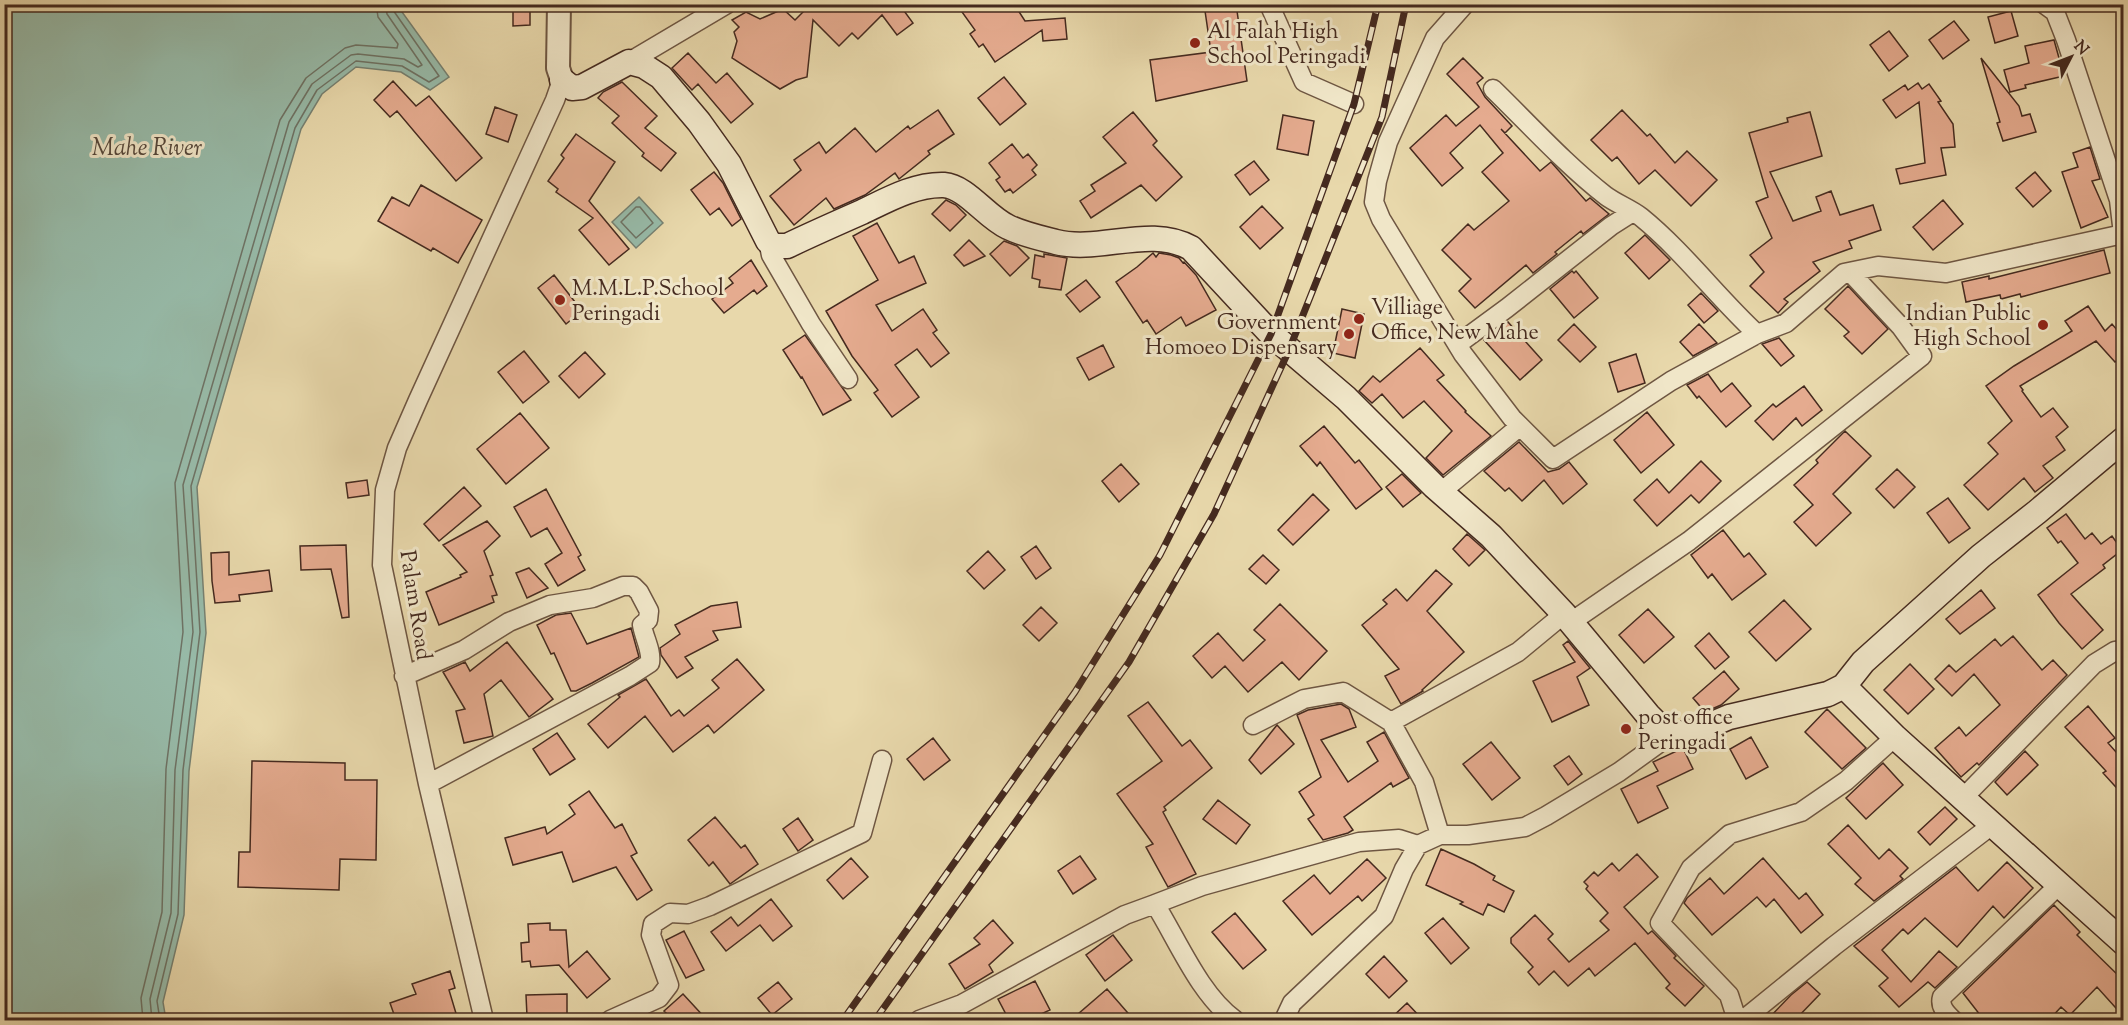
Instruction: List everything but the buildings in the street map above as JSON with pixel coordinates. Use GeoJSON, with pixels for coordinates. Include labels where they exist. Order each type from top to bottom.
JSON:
{"type":"FeatureCollection","features":[{"type":"Feature","properties":{"kind":"main road"},"geometry":{"type":"LineString","coordinates":[[562,80],[572,88],[582,87],[629,62],[644,66],[661,77],[699,122],[729,164],[768,241],[774,246],[787,246],[904,193],[928,186],[945,185],[959,189],[992,218],[1008,228],[1058,243],[1093,244],[1159,239],[1177,240],[1201,257],[1271,334],[1346,398],[1441,492],[1491,536],[1567,618],[1648,715],[1669,736],[1696,731],[1729,717],[1818,697],[1844,686],[1863,662],[1981,556],[2124,439]]}},
{"type":"Feature","properties":{"kind":"main road"},"geometry":{"type":"LineString","coordinates":[[1844,686],[1895,737],[2124,943]]}},
{"type":"Feature","properties":{"kind":"street"},"geometry":{"type":"LineString","coordinates":[[559,4],[558,68],[562,80]]}},
{"type":"Feature","properties":{"kind":"street"},"geometry":{"type":"LineString","coordinates":[[629,62],[727,4]]}},
{"type":"Feature","properties":{"kind":"street"},"geometry":{"type":"LineString","coordinates":[[1269,4],[1304,82],[1354,104]]}},
{"type":"Feature","properties":{"kind":"street"},"geometry":{"type":"LineString","coordinates":[[1465,4],[1435,38],[1388,142],[1374,202],[1381,219],[1458,344],[1519,427],[1552,459],[1671,381],[1757,334],[1786,323],[1844,273],[1878,266],[1946,273],[2123,234],[2121,199],[2055,12],[2044,4]]}},
{"type":"Feature","properties":{"kind":"street","name":"Palam Road"},"geometry":{"type":"LineString","coordinates":[[484,1020],[428,784],[382,565],[385,490],[398,448],[418,400],[555,100],[562,80]]}},
{"type":"Feature","properties":{"kind":"street"},"geometry":{"type":"LineString","coordinates":[[1493,89],[1559,154],[1607,196],[1640,216],[1692,265],[1730,309],[1757,334]]}},
{"type":"Feature","properties":{"kind":"street"},"geometry":{"type":"LineString","coordinates":[[1458,344],[1611,226],[1633,212]]}},
{"type":"Feature","properties":{"kind":"street"},"geometry":{"type":"LineString","coordinates":[[768,241],[771,255],[811,324],[848,379]]}},
{"type":"Feature","properties":{"kind":"street"},"geometry":{"type":"LineString","coordinates":[[1391,722],[1518,652],[1567,618],[1689,542],[1922,356],[1901,327],[1850,272]]}},
{"type":"Feature","properties":{"kind":"street"},"geometry":{"type":"LineString","coordinates":[[1441,492],[1519,427]]}},
{"type":"Feature","properties":{"kind":"street"},"geometry":{"type":"LineString","coordinates":[[404,676],[464,650],[509,622],[550,605],[593,598],[623,586],[633,586],[650,611],[648,620],[642,625],[644,639],[651,653],[650,663],[630,676],[428,784]]}},
{"type":"Feature","properties":{"kind":"street"},"geometry":{"type":"LineString","coordinates":[[1964,797],[2094,664],[2115,651],[2124,650]]}},
{"type":"Feature","properties":{"kind":"street"},"geometry":{"type":"LineString","coordinates":[[1252,725],[1304,699],[1343,692],[1391,722],[1424,782],[1440,835]]}},
{"type":"Feature","properties":{"kind":"street"},"geometry":{"type":"LineString","coordinates":[[1284,1020],[1292,1003],[1384,916],[1404,868],[1418,845],[1440,835],[1468,835],[1525,827],[1619,772],[1669,736]]}},
{"type":"Feature","properties":{"kind":"street"},"geometry":{"type":"LineString","coordinates":[[1737,1020],[1729,995],[1660,923],[1691,868],[1730,834],[1801,812],[1846,781],[1895,737]]}},
{"type":"Feature","properties":{"kind":"street"},"geometry":{"type":"LineString","coordinates":[[610,1020],[659,998],[669,985],[651,935],[653,924],[670,913],[688,914],[710,906],[862,834],[882,760]]}},
{"type":"Feature","properties":{"kind":"street"},"geometry":{"type":"LineString","coordinates":[[1743,1020],[1834,946],[1992,825]]}},
{"type":"Feature","properties":{"kind":"street"},"geometry":{"type":"LineString","coordinates":[[919,1020],[962,1004],[1125,915],[1202,886],[1359,842],[1399,839],[1418,845]]}},
{"type":"Feature","properties":{"kind":"street"},"geometry":{"type":"LineString","coordinates":[[1953,1020],[1942,1007],[1942,997],[2059,885]]}},
{"type":"Feature","properties":{"kind":"street"},"geometry":{"type":"LineString","coordinates":[[1155,904],[1196,973],[1224,1012],[1235,1020]]}},
{"type":"Feature","properties":{"kind":"water","name":"Mahe River"},"geometry":{"type":"Polygon","coordinates":[[[5,4],[397,5],[449,77],[430,90],[401,72],[356,67],[322,94],[301,129],[197,487],[206,633],[189,771],[184,915],[163,1002],[166,1020],[5,1020],[5,4]]]}},
{"type":"Feature","properties":{"kind":"water"},"geometry":{"type":"Polygon","coordinates":[[[639,197],[663,223],[636,248],[612,222],[639,197]]]}},
{"type":"Feature","properties":{"kind":"railway"},"geometry":{"type":"LineString","coordinates":[[843,1020],[1075,692],[1160,555],[1271,334],[1354,104],[1378,4]]}},
{"type":"Feature","properties":{"kind":"railway"},"geometry":{"type":"LineString","coordinates":[[875,1020],[1129,662],[1214,514],[1289,350],[1382,117],[1406,4]]}},
{"type":"Feature","properties":{"kind":"place","name":"Al Falah High School Peringadi"},"geometry":{"type":"Point","coordinates":[1195,43]}},
{"type":"Feature","properties":{"kind":"place","name":"M.M.L.P.School Peringadi"},"geometry":{"type":"Point","coordinates":[560,300]}},
{"type":"Feature","properties":{"kind":"place","name":"Villiage Office, New Mahe"},"geometry":{"type":"Point","coordinates":[1359,319]}},
{"type":"Feature","properties":{"kind":"place","name":"Indian Public High School"},"geometry":{"type":"Point","coordinates":[2043,325]}},
{"type":"Feature","properties":{"kind":"place","name":"Government Homoeo Dispensary"},"geometry":{"type":"Point","coordinates":[1349,334]}},
{"type":"Feature","properties":{"kind":"place","name":"post office Peringadi"},"geometry":{"type":"Point","coordinates":[1626,729]}}]}
